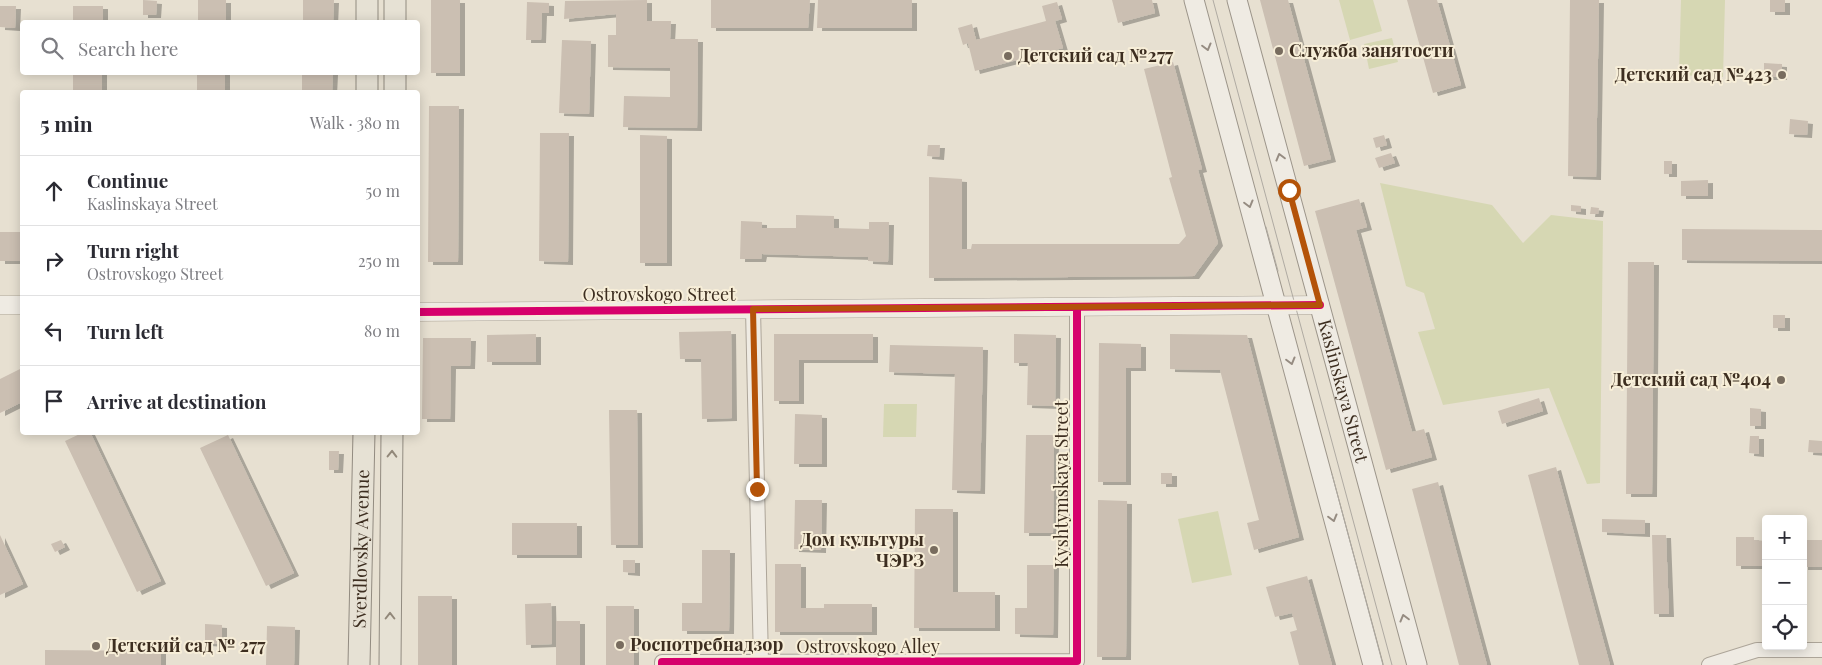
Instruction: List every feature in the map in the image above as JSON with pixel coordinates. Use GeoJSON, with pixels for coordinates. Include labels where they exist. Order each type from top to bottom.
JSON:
{"type":"FeatureCollection","features":[{"type":"Feature","properties":{"kind":"main road"},"geometry":{"type":"LineString","coordinates":[[367,0],[367,20]]}},
{"type":"Feature","properties":{"kind":"main road"},"geometry":{"type":"LineString","coordinates":[[395,0],[395,20]]}},
{"type":"Feature","properties":{"kind":"main road"},"geometry":{"type":"LineString","coordinates":[[1194,0],[1373,665]]}},
{"type":"Feature","properties":{"kind":"main road","name":"Kaslinskaya Street"},"geometry":{"type":"LineString","coordinates":[[1237,0],[1417,665]]}},
{"type":"Feature","properties":{"kind":"main road"},"geometry":{"type":"LineString","coordinates":[[367,75],[367,90]]}},
{"type":"Feature","properties":{"kind":"main road"},"geometry":{"type":"LineString","coordinates":[[395,75],[395,90]]}},
{"type":"Feature","properties":{"kind":"main road","name":"Sverdlovsky Avenue"},"geometry":{"type":"LineString","coordinates":[[359,665],[364,435]]}},
{"type":"Feature","properties":{"kind":"main road","name":"Sverdlovsky Avenue"},"geometry":{"type":"LineString","coordinates":[[390,665],[392,435]]}},
{"type":"Feature","properties":{"kind":"street"},"geometry":{"type":"LineString","coordinates":[[0,305],[20,305]]}},
{"type":"Feature","properties":{"kind":"street","name":"Ostrovskogo Street"},"geometry":{"type":"LineString","coordinates":[[420,312],[1320,305]]}},
{"type":"Feature","properties":{"kind":"street","name":"Kyshtymskaya Street"},"geometry":{"type":"LineString","coordinates":[[1077,307],[1077,661]]}},
{"type":"Feature","properties":{"kind":"street"},"geometry":{"type":"LineString","coordinates":[[753,309],[761,662]]}},
{"type":"Feature","properties":{"kind":"street"},"geometry":{"type":"LineString","coordinates":[[1709,665],[1757,650],[1822,650]]}},
{"type":"Feature","properties":{"kind":"street","name":"Ostrovskogo Alley"},"geometry":{"type":"LineString","coordinates":[[662,665],[662,662],[1077,661]]}},
{"type":"Feature","properties":{"kind":"green space"},"geometry":{"type":"Polygon","coordinates":[[[1339,0],[1373,0],[1382,31],[1350,40],[1339,0]]]}},
{"type":"Feature","properties":{"kind":"green space"},"geometry":{"type":"Polygon","coordinates":[[[1681,0],[1725,0],[1723,77],[1679,75],[1681,0]]]}},
{"type":"Feature","properties":{"kind":"green space"},"geometry":{"type":"Polygon","coordinates":[[[1392,38],[1398,62],[1369,69],[1364,44],[1392,38]]]}},
{"type":"Feature","properties":{"kind":"green space"},"geometry":{"type":"Polygon","coordinates":[[[1380,183],[1492,205],[1523,243],[1551,215],[1603,221],[1600,483],[1587,484],[1549,388],[1443,405],[1418,332],[1435,329],[1424,293],[1406,286],[1380,183]]]}},
{"type":"Feature","properties":{"kind":"green space"},"geometry":{"type":"Polygon","coordinates":[[[884,404],[917,404],[916,437],[883,437],[884,404]]]}},
{"type":"Feature","properties":{"kind":"green space"},"geometry":{"type":"Polygon","coordinates":[[[1218,511],[1232,575],[1192,583],[1178,519],[1218,511]]]}},
{"type":"Feature","properties":{"kind":"building"},"geometry":{"type":"Polygon","coordinates":[[[143,0],[157,1],[156,15],[143,15],[143,0]]]}},
{"type":"Feature","properties":{"kind":"building"},"geometry":{"type":"Polygon","coordinates":[[[198,0],[226,0],[226,20],[198,20],[198,0]]]}},
{"type":"Feature","properties":{"kind":"building"},"geometry":{"type":"Polygon","coordinates":[[[303,0],[334,0],[333,20],[303,20],[303,0]]]}},
{"type":"Feature","properties":{"kind":"building"},"geometry":{"type":"Polygon","coordinates":[[[431,0],[460,0],[460,73],[431,73],[431,0]]]}},
{"type":"Feature","properties":{"kind":"building"},"geometry":{"type":"Polygon","coordinates":[[[647,0],[647,21],[671,21],[670,39],[698,39],[697,128],[623,127],[624,96],[670,97],[670,68],[608,67],[608,35],[616,35],[616,14],[564,19],[565,1],[647,0]]]}},
{"type":"Feature","properties":{"kind":"building"},"geometry":{"type":"Polygon","coordinates":[[[711,0],[810,0],[808,28],[711,28],[711,0]]]}},
{"type":"Feature","properties":{"kind":"building"},"geometry":{"type":"Polygon","coordinates":[[[818,0],[912,0],[912,28],[817,28],[818,0]]]}},
{"type":"Feature","properties":{"kind":"building"},"geometry":{"type":"Polygon","coordinates":[[[1112,0],[1152,0],[1155,13],[1118,23],[1112,0]]]}},
{"type":"Feature","properties":{"kind":"building"},"geometry":{"type":"Polygon","coordinates":[[[1260,0],[1288,0],[1331,159],[1304,166],[1260,0]]]}},
{"type":"Feature","properties":{"kind":"building"},"geometry":{"type":"Polygon","coordinates":[[[1407,0],[1437,0],[1461,85],[1433,93],[1407,0]]]}},
{"type":"Feature","properties":{"kind":"building"},"geometry":{"type":"Polygon","coordinates":[[[1570,0],[1599,0],[1596,177],[1568,176],[1570,0]]]}},
{"type":"Feature","properties":{"kind":"building"},"geometry":{"type":"Polygon","coordinates":[[[1770,0],[1785,0],[1785,12],[1770,12],[1770,0]]]}},
{"type":"Feature","properties":{"kind":"building"},"geometry":{"type":"Polygon","coordinates":[[[527,2],[549,3],[549,13],[542,13],[541,40],[526,40],[527,2]]]}},
{"type":"Feature","properties":{"kind":"building"},"geometry":{"type":"Polygon","coordinates":[[[1057,2],[1062,19],[1055,21],[1063,48],[975,71],[968,43],[963,45],[958,28],[972,24],[976,40],[1046,21],[1042,6],[1057,2]]]}},
{"type":"Feature","properties":{"kind":"building"},"geometry":{"type":"Polygon","coordinates":[[[0,6],[16,6],[15,28],[0,27],[0,6]]]}},
{"type":"Feature","properties":{"kind":"building"},"geometry":{"type":"Polygon","coordinates":[[[73,6],[103,6],[103,20],[73,20],[73,6]]]}},
{"type":"Feature","properties":{"kind":"building"},"geometry":{"type":"Polygon","coordinates":[[[562,40],[591,41],[589,114],[559,113],[562,40]]]}},
{"type":"Feature","properties":{"kind":"building"},"geometry":{"type":"Polygon","coordinates":[[[1173,62],[1202,169],[1198,170],[1218,243],[1194,276],[929,278],[929,177],[962,179],[962,249],[971,249],[972,244],[1179,244],[1186,236],[1169,178],[1172,177],[1144,69],[1173,62]]]}},
{"type":"Feature","properties":{"kind":"building"},"geometry":{"type":"Polygon","coordinates":[[[1764,63],[1782,64],[1782,77],[1764,77],[1764,63]]]}},
{"type":"Feature","properties":{"kind":"building"},"geometry":{"type":"Polygon","coordinates":[[[73,75],[102,75],[102,90],[73,90],[73,75]]]}},
{"type":"Feature","properties":{"kind":"building"},"geometry":{"type":"Polygon","coordinates":[[[197,75],[225,75],[225,90],[197,90],[197,75]]]}},
{"type":"Feature","properties":{"kind":"building"},"geometry":{"type":"Polygon","coordinates":[[[302,75],[333,75],[332,90],[302,90],[302,75]]]}},
{"type":"Feature","properties":{"kind":"building"},"geometry":{"type":"Polygon","coordinates":[[[429,106],[459,106],[458,262],[428,262],[429,106]]]}},
{"type":"Feature","properties":{"kind":"building"},"geometry":{"type":"Polygon","coordinates":[[[1790,119],[1808,121],[1807,135],[1789,134],[1790,119]]]}},
{"type":"Feature","properties":{"kind":"building"},"geometry":{"type":"Polygon","coordinates":[[[540,133],[569,133],[568,262],[539,261],[540,133]]]}},
{"type":"Feature","properties":{"kind":"building"},"geometry":{"type":"Polygon","coordinates":[[[640,135],[667,136],[667,263],[640,263],[640,135]]]}},
{"type":"Feature","properties":{"kind":"building"},"geometry":{"type":"Polygon","coordinates":[[[1384,135],[1387,145],[1376,148],[1373,138],[1384,135]]]}},
{"type":"Feature","properties":{"kind":"building"},"geometry":{"type":"Polygon","coordinates":[[[928,145],[940,145],[939,157],[927,156],[928,145]]]}},
{"type":"Feature","properties":{"kind":"building"},"geometry":{"type":"Polygon","coordinates":[[[1391,153],[1395,163],[1379,168],[1375,158],[1391,153]]]}},
{"type":"Feature","properties":{"kind":"building"},"geometry":{"type":"Polygon","coordinates":[[[1664,161],[1672,161],[1672,174],[1664,174],[1664,161]]]}},
{"type":"Feature","properties":{"kind":"building"},"geometry":{"type":"Polygon","coordinates":[[[1708,180],[1708,196],[1681,196],[1681,181],[1708,180]]]}},
{"type":"Feature","properties":{"kind":"building"},"geometry":{"type":"Polygon","coordinates":[[[1359,199],[1367,227],[1356,230],[1412,432],[1424,429],[1432,457],[1386,470],[1315,211],[1359,199]]]}},
{"type":"Feature","properties":{"kind":"building"},"geometry":{"type":"Polygon","coordinates":[[[1571,205],[1581,206],[1581,212],[1571,211],[1571,205]]]}},
{"type":"Feature","properties":{"kind":"building"},"geometry":{"type":"Polygon","coordinates":[[[1591,207],[1599,208],[1598,214],[1590,214],[1591,207]]]}},
{"type":"Feature","properties":{"kind":"building"},"geometry":{"type":"Polygon","coordinates":[[[796,215],[834,216],[834,228],[869,229],[869,222],[889,222],[888,262],[868,261],[868,257],[762,254],[761,259],[740,259],[741,221],[762,222],[762,228],[796,228],[796,215]]]}},
{"type":"Feature","properties":{"kind":"building"},"geometry":{"type":"Polygon","coordinates":[[[1682,229],[1822,230],[1822,261],[1682,260],[1682,229]]]}},
{"type":"Feature","properties":{"kind":"building"},"geometry":{"type":"Polygon","coordinates":[[[0,232],[20,232],[20,261],[0,261],[0,232]]]}},
{"type":"Feature","properties":{"kind":"building"},"geometry":{"type":"Polygon","coordinates":[[[1628,262],[1654,262],[1652,494],[1626,494],[1628,262]]]}},
{"type":"Feature","properties":{"kind":"building"},"geometry":{"type":"Polygon","coordinates":[[[1773,315],[1785,315],[1785,328],[1773,328],[1773,315]]]}},
{"type":"Feature","properties":{"kind":"building"},"geometry":{"type":"Polygon","coordinates":[[[731,331],[732,418],[702,419],[701,359],[680,359],[679,332],[731,331]]]}},
{"type":"Feature","properties":{"kind":"building"},"geometry":{"type":"Polygon","coordinates":[[[536,334],[536,362],[487,362],[487,335],[536,334]]]}},
{"type":"Feature","properties":{"kind":"building"},"geometry":{"type":"Polygon","coordinates":[[[774,334],[873,334],[873,360],[799,360],[799,401],[774,401],[774,334]]]}},
{"type":"Feature","properties":{"kind":"building"},"geometry":{"type":"Polygon","coordinates":[[[1014,334],[1056,335],[1055,406],[1027,405],[1028,363],[1014,363],[1014,334]]]}},
{"type":"Feature","properties":{"kind":"building"},"geometry":{"type":"Polygon","coordinates":[[[1170,334],[1247,335],[1299,537],[1254,550],[1247,523],[1259,520],[1220,370],[1170,369],[1170,334]]]}},
{"type":"Feature","properties":{"kind":"building"},"geometry":{"type":"Polygon","coordinates":[[[423,338],[471,338],[470,366],[451,366],[450,419],[422,419],[423,338]]]}},
{"type":"Feature","properties":{"kind":"building"},"geometry":{"type":"Polygon","coordinates":[[[1099,343],[1141,344],[1141,368],[1126,368],[1126,482],[1098,482],[1099,343]]]}},
{"type":"Feature","properties":{"kind":"building"},"geometry":{"type":"Polygon","coordinates":[[[890,345],[983,347],[980,491],[952,490],[955,374],[889,372],[890,345]]]}},
{"type":"Feature","properties":{"kind":"building"},"geometry":{"type":"Polygon","coordinates":[[[20,369],[20,403],[0,413],[0,379],[20,369]]]}},
{"type":"Feature","properties":{"kind":"building"},"geometry":{"type":"Polygon","coordinates":[[[1539,398],[1543,411],[1502,424],[1498,411],[1539,398]]]}},
{"type":"Feature","properties":{"kind":"building"},"geometry":{"type":"Polygon","coordinates":[[[1750,408],[1761,409],[1761,426],[1750,426],[1750,408]]]}},
{"type":"Feature","properties":{"kind":"building"},"geometry":{"type":"Polygon","coordinates":[[[609,410],[637,410],[638,545],[611,545],[609,410]]]}},
{"type":"Feature","properties":{"kind":"building"},"geometry":{"type":"Polygon","coordinates":[[[795,414],[822,415],[822,464],[794,464],[795,414]]]}},
{"type":"Feature","properties":{"kind":"building"},"geometry":{"type":"Polygon","coordinates":[[[78,435],[91,435],[161,581],[137,592],[65,441],[78,435]]]}},
{"type":"Feature","properties":{"kind":"building"},"geometry":{"type":"Polygon","coordinates":[[[228,435],[294,573],[266,586],[200,448],[228,435]]]}},
{"type":"Feature","properties":{"kind":"building"},"geometry":{"type":"Polygon","coordinates":[[[1026,435],[1054,435],[1053,533],[1024,533],[1026,435]]]}},
{"type":"Feature","properties":{"kind":"building"},"geometry":{"type":"Polygon","coordinates":[[[1750,436],[1759,436],[1759,454],[1749,453],[1750,436]]]}},
{"type":"Feature","properties":{"kind":"building"},"geometry":{"type":"Polygon","coordinates":[[[1809,440],[1822,441],[1822,453],[1808,452],[1809,440]]]}},
{"type":"Feature","properties":{"kind":"building"},"geometry":{"type":"Polygon","coordinates":[[[329,451],[339,451],[338,470],[329,470],[329,451]]]}},
{"type":"Feature","properties":{"kind":"building"},"geometry":{"type":"Polygon","coordinates":[[[1556,467],[1610,665],[1579,665],[1528,475],[1556,467]]]}},
{"type":"Feature","properties":{"kind":"building"},"geometry":{"type":"Polygon","coordinates":[[[1161,473],[1172,473],[1172,484],[1161,484],[1161,473]]]}},
{"type":"Feature","properties":{"kind":"building"},"geometry":{"type":"Polygon","coordinates":[[[1438,482],[1487,665],[1459,665],[1412,489],[1438,482]]]}},
{"type":"Feature","properties":{"kind":"building"},"geometry":{"type":"Polygon","coordinates":[[[795,500],[822,500],[821,550],[794,549],[795,500]]]}},
{"type":"Feature","properties":{"kind":"building"},"geometry":{"type":"Polygon","coordinates":[[[1098,500],[1127,501],[1126,657],[1097,657],[1098,500]]]}},
{"type":"Feature","properties":{"kind":"building","name":"Дом культуры ЧЭРЗ"},"geometry":{"type":"Polygon","coordinates":[[[915,509],[953,509],[953,592],[995,592],[995,628],[914,628],[915,509]]]}},
{"type":"Feature","properties":{"kind":"building"},"geometry":{"type":"Polygon","coordinates":[[[1602,519],[1645,520],[1645,534],[1602,532],[1602,519]]]}},
{"type":"Feature","properties":{"kind":"building"},"geometry":{"type":"Polygon","coordinates":[[[512,523],[577,523],[577,555],[512,555],[512,523]]]}},
{"type":"Feature","properties":{"kind":"building"},"geometry":{"type":"Polygon","coordinates":[[[0,535],[23,584],[0,595],[0,535]]]}},
{"type":"Feature","properties":{"kind":"building"},"geometry":{"type":"Polygon","coordinates":[[[1652,535],[1666,535],[1669,614],[1654,614],[1652,535]]]}},
{"type":"Feature","properties":{"kind":"building"},"geometry":{"type":"Polygon","coordinates":[[[1736,537],[1754,537],[1754,540],[1762,541],[1762,566],[1736,566],[1736,537]]]}},
{"type":"Feature","properties":{"kind":"building"},"geometry":{"type":"Polygon","coordinates":[[[61,540],[65,547],[55,552],[51,544],[61,540]]]}},
{"type":"Feature","properties":{"kind":"building"},"geometry":{"type":"Polygon","coordinates":[[[1807,540],[1822,540],[1822,567],[1807,567],[1807,540]]]}},
{"type":"Feature","properties":{"kind":"building"},"geometry":{"type":"Polygon","coordinates":[[[702,550],[730,550],[729,631],[682,631],[682,603],[702,603],[702,550]]]}},
{"type":"Feature","properties":{"kind":"building"},"geometry":{"type":"Polygon","coordinates":[[[623,560],[635,560],[635,573],[623,572],[623,560]]]}},
{"type":"Feature","properties":{"kind":"building"},"geometry":{"type":"Polygon","coordinates":[[[775,564],[801,564],[801,608],[824,608],[824,604],[872,604],[872,632],[775,632],[775,564]]]}},
{"type":"Feature","properties":{"kind":"building"},"geometry":{"type":"Polygon","coordinates":[[[1027,565],[1054,565],[1053,635],[1015,634],[1015,608],[1027,608],[1027,565]]]}},
{"type":"Feature","properties":{"kind":"building"},"geometry":{"type":"Polygon","coordinates":[[[1307,576],[1332,665],[1299,665],[1290,632],[1297,630],[1292,613],[1275,617],[1266,587],[1307,576]]]}},
{"type":"Feature","properties":{"kind":"building"},"geometry":{"type":"Polygon","coordinates":[[[418,596],[452,596],[452,665],[418,665],[418,596]]]}},
{"type":"Feature","properties":{"kind":"building"},"geometry":{"type":"Polygon","coordinates":[[[551,603],[552,644],[526,645],[525,604],[551,603]]]}},
{"type":"Feature","properties":{"kind":"building"},"geometry":{"type":"Polygon","coordinates":[[[606,606],[634,606],[634,665],[606,665],[606,606]]]}},
{"type":"Feature","properties":{"kind":"building"},"geometry":{"type":"Polygon","coordinates":[[[556,621],[580,621],[580,665],[556,665],[556,621]]]}},
{"type":"Feature","properties":{"kind":"building"},"geometry":{"type":"Polygon","coordinates":[[[205,624],[222,625],[222,644],[205,643],[205,624]]]}},
{"type":"Feature","properties":{"kind":"building"},"geometry":{"type":"Polygon","coordinates":[[[267,626],[295,627],[294,665],[266,665],[267,626]]]}},
{"type":"Feature","properties":{"kind":"building"},"geometry":{"type":"Polygon","coordinates":[[[45,650],[161,651],[161,665],[45,665],[45,650]]]}},
{"type":"Feature","properties":{"kind":"tram line"},"geometry":{"type":"LineString","coordinates":[[1213,0],[1392,665]]}},
{"type":"Feature","properties":{"kind":"tram line"},"geometry":{"type":"LineString","coordinates":[[1266,227],[1278,271]]}},
{"type":"Feature","properties":{"kind":"tram line"},"geometry":{"type":"LineString","coordinates":[[1332,474],[1383,665]]}},
{"type":"Feature","properties":{"kind":"cycle path"},"geometry":{"type":"LineString","coordinates":[[420,312],[1320,305]]}},
{"type":"Feature","properties":{"kind":"cycle path"},"geometry":{"type":"LineString","coordinates":[[662,665],[662,662],[1077,661],[1077,307]]}},
{"type":"Feature","properties":{"kind":"place","name":"Служба занятости"},"geometry":{"type":"Point","coordinates":[1279,51]}},
{"type":"Feature","properties":{"kind":"place","name":"Детский сад №277"},"geometry":{"type":"Point","coordinates":[1008,56]}},
{"type":"Feature","properties":{"kind":"place","name":"Детский сад №423"},"geometry":{"type":"Point","coordinates":[1782,75]}},
{"type":"Feature","properties":{"kind":"place","name":"Детский сад №404"},"geometry":{"type":"Point","coordinates":[1781,380]}},
{"type":"Feature","properties":{"kind":"place","name":"Дом культуры ЧЭРЗ"},"geometry":{"type":"Point","coordinates":[934,550]}},
{"type":"Feature","properties":{"kind":"place","name":"Роспотребнадзор"},"geometry":{"type":"Point","coordinates":[620,645]}},
{"type":"Feature","properties":{"kind":"place","name":"Детский сад № 277"},"geometry":{"type":"Point","coordinates":[96,646]}},
{"type":"Feature","properties":{"kind":"route"},"geometry":{"type":"LineString","coordinates":[[757,489],[753,309],[1320,305],[1289,190]]}}]}
